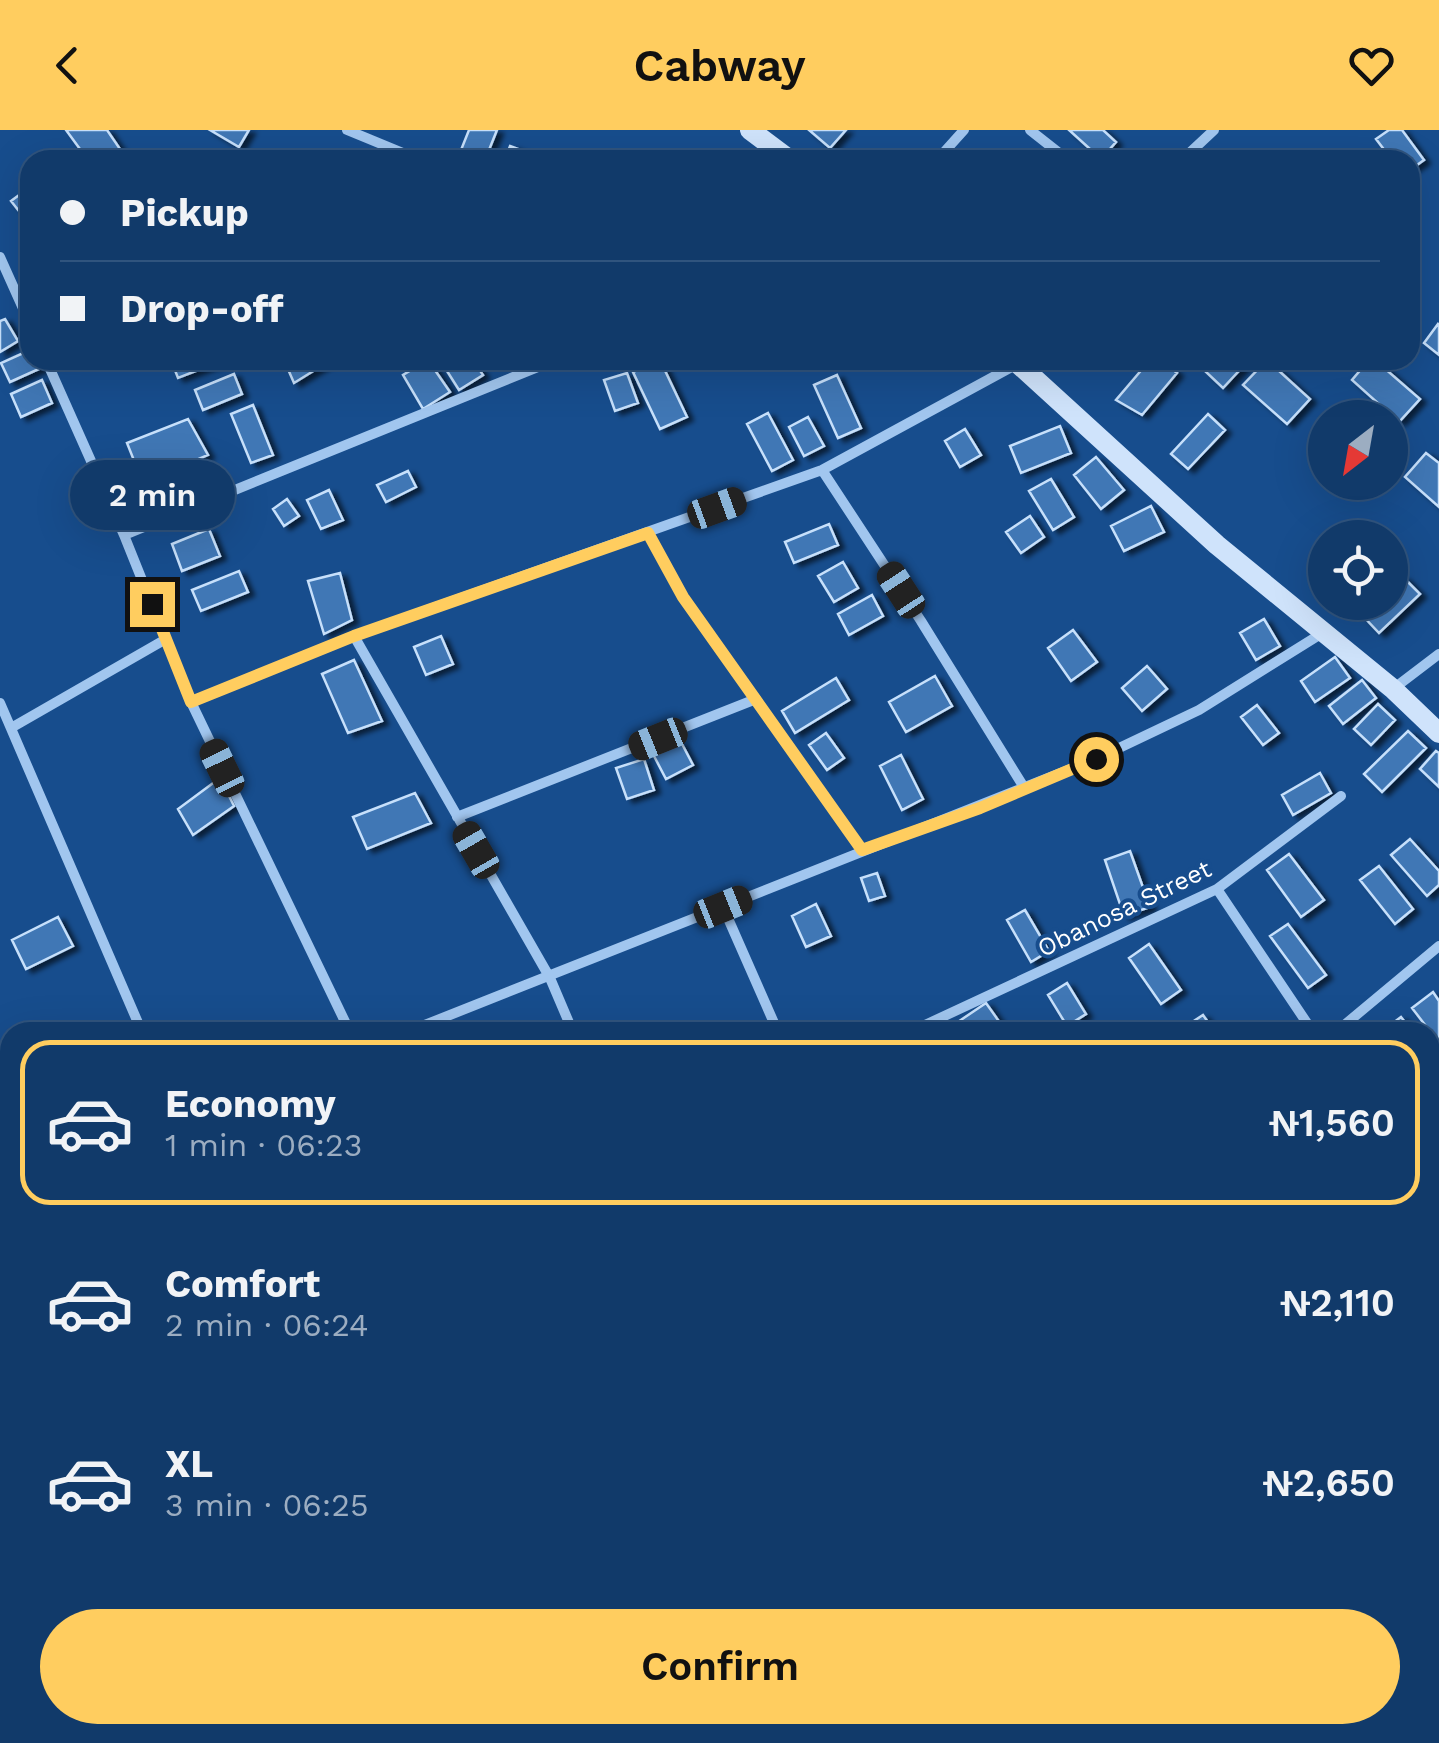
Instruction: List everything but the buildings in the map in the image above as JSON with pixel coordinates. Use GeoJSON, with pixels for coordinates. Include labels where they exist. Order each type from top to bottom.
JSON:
{"type":"FeatureCollection","features":[{"type":"Feature","properties":{"kind":"street"},"geometry":{"type":"LineString","coordinates":[[347,130],[396,150]]}},
{"type":"Feature","properties":{"kind":"street"},"geometry":{"type":"LineString","coordinates":[[750,130],[777,150]]}},
{"type":"Feature","properties":{"kind":"street"},"geometry":{"type":"LineString","coordinates":[[946,150],[964,130]]}},
{"type":"Feature","properties":{"kind":"street"},"geometry":{"type":"LineString","coordinates":[[1030,130],[1055,150]]}},
{"type":"Feature","properties":{"kind":"street"},"geometry":{"type":"LineString","coordinates":[[1193,150],[1214,130]]}},
{"type":"Feature","properties":{"kind":"street"},"geometry":{"type":"LineString","coordinates":[[0,256],[20,301]]}},
{"type":"Feature","properties":{"kind":"street"},"geometry":{"type":"LineString","coordinates":[[50,370],[124,535],[191,702],[345,1022]]}},
{"type":"Feature","properties":{"kind":"street"},"geometry":{"type":"LineString","coordinates":[[124,535],[530,370]]}},
{"type":"Feature","properties":{"kind":"street"},"geometry":{"type":"LineString","coordinates":[[191,702],[354,636],[822,470],[1002,370]]}},
{"type":"Feature","properties":{"kind":"street"},"geometry":{"type":"LineString","coordinates":[[1025,370],[1218,545],[1394,689],[1439,734]]}},
{"type":"Feature","properties":{"kind":"street"},"geometry":{"type":"LineString","coordinates":[[822,470],[1025,788]]}},
{"type":"Feature","properties":{"kind":"street"},"geometry":{"type":"LineString","coordinates":[[648,533],[683,597],[862,850]]}},
{"type":"Feature","properties":{"kind":"street"},"geometry":{"type":"LineString","coordinates":[[433,1022],[1025,788],[1199,710],[1324,632]]}},
{"type":"Feature","properties":{"kind":"street"},"geometry":{"type":"LineString","coordinates":[[354,636],[550,978],[569,1022]]}},
{"type":"Feature","properties":{"kind":"street"},"geometry":{"type":"LineString","coordinates":[[11,728],[166,639]]}},
{"type":"Feature","properties":{"kind":"street"},"geometry":{"type":"LineString","coordinates":[[1394,689],[1439,654]]}},
{"type":"Feature","properties":{"kind":"street"},"geometry":{"type":"LineString","coordinates":[[458,818],[756,699]]}},
{"type":"Feature","properties":{"kind":"street"},"geometry":{"type":"LineString","coordinates":[[0,703],[138,1022]]}},
{"type":"Feature","properties":{"kind":"street","name":"Obanosa Street"},"geometry":{"type":"LineString","coordinates":[[931,1022],[1216,889],[1342,796]]}},
{"type":"Feature","properties":{"kind":"street"},"geometry":{"type":"LineString","coordinates":[[1216,889],[1306,1022]]}},
{"type":"Feature","properties":{"kind":"street"},"geometry":{"type":"LineString","coordinates":[[723,907],[774,1022]]}},
{"type":"Feature","properties":{"kind":"street"},"geometry":{"type":"LineString","coordinates":[[1348,1022],[1439,946]]}},
{"type":"Feature","properties":{"kind":"route"},"geometry":{"type":"LineString","coordinates":[[152,604],[191,702],[354,636],[648,533],[683,597],[862,850],[980,808],[1096,759]]}}]}
